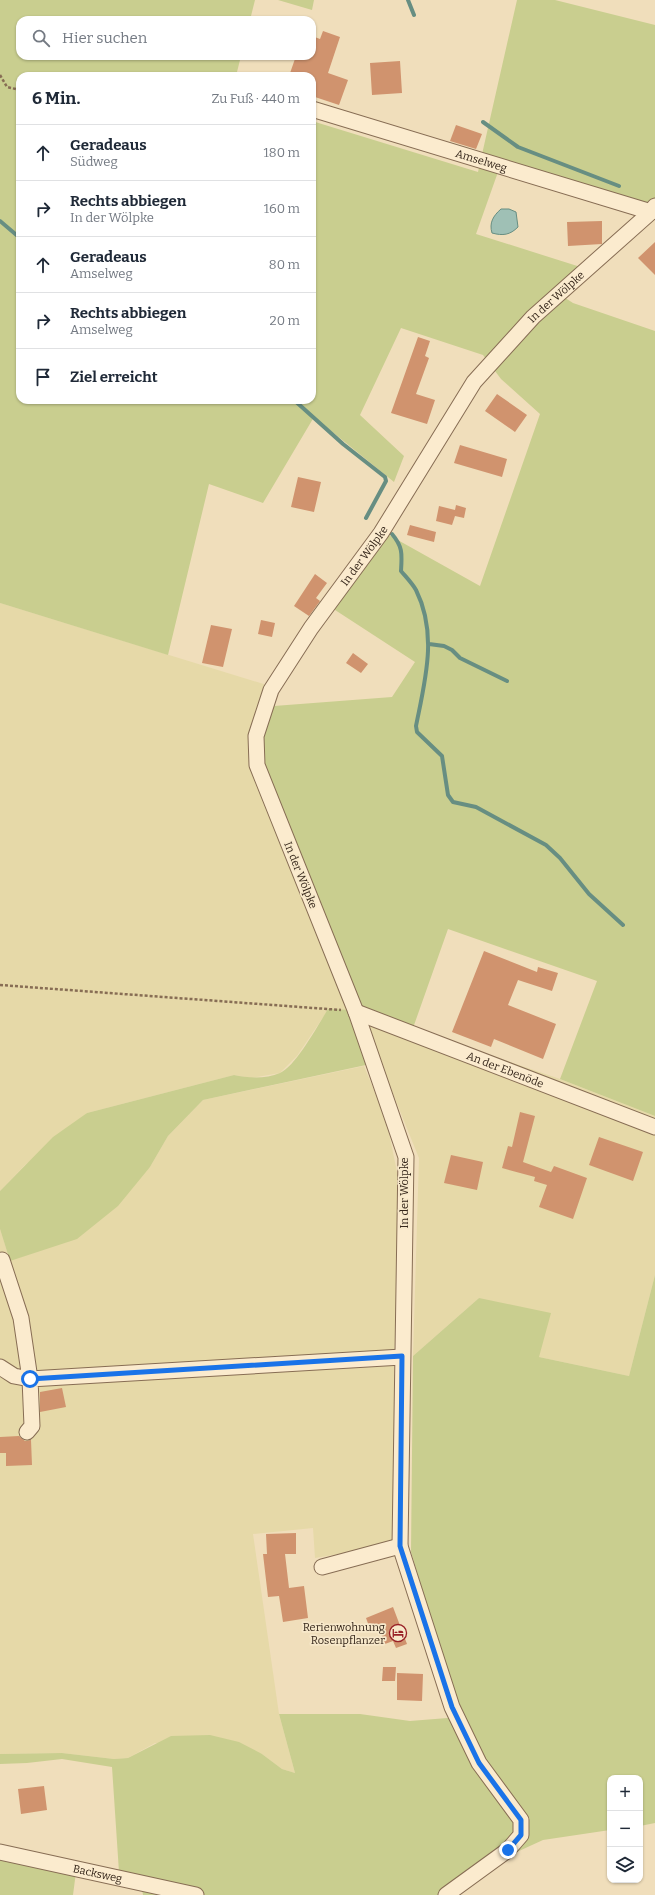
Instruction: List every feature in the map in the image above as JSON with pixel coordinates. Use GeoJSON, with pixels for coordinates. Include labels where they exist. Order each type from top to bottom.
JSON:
{"type":"FeatureCollection","features":[{"type":"Feature","properties":{"kind":"street","name":"Amselweg"},"geometry":{"type":"LineString","coordinates":[[316,110],[653,209]]}},
{"type":"Feature","properties":{"kind":"street","name":"In der Wölpke"},"geometry":{"type":"LineString","coordinates":[[446,1895],[508,1850],[521,1835],[521,1820],[479,1763],[452,1707],[400,1546],[406,1157],[356,1012],[257,765],[256,736],[271,690],[311,628],[381,533],[474,382],[533,317],[653,209]]}},
{"type":"Feature","properties":{"kind":"street","name":"An der Ebenöde"},"geometry":{"type":"LineString","coordinates":[[356,1012],[655,1127]]}},
{"type":"Feature","properties":{"kind":"street"},"geometry":{"type":"LineString","coordinates":[[2,1260],[21,1318],[30,1379],[32,1426],[26,1432]]}},
{"type":"Feature","properties":{"kind":"street"},"geometry":{"type":"LineString","coordinates":[[0,1367],[14,1376],[30,1379],[402,1356]]}},
{"type":"Feature","properties":{"kind":"street"},"geometry":{"type":"LineString","coordinates":[[322,1567],[400,1546]]}},
{"type":"Feature","properties":{"kind":"street","name":"Backsweg"},"geometry":{"type":"LineString","coordinates":[[0,1852],[196,1895]]}},
{"type":"Feature","properties":{"kind":"path"},"geometry":{"type":"LineString","coordinates":[[0,75],[7,87],[16,89]]}},
{"type":"Feature","properties":{"kind":"path"},"geometry":{"type":"LineString","coordinates":[[0,985],[356,1012]]}},
{"type":"Feature","properties":{"kind":"shaded area"},"geometry":{"type":"Polygon","coordinates":[[[0,603],[270,686],[261,702],[352,1010],[328,1010],[297,1056],[280,1073],[251,1078],[234,1075],[87,1113],[25,1165],[0,1191],[0,603]]]}},
{"type":"Feature","properties":{"kind":"shaded area"},"geometry":{"type":"Polygon","coordinates":[[[359,1010],[560,1079],[655,1116],[655,1275],[629,1376],[539,1357],[479,1298],[413,1356],[419,1158],[359,1010]]]}},
{"type":"Feature","properties":{"kind":"shaded area"},"geometry":{"type":"Polygon","coordinates":[[[364,1066],[378,1100],[389,1133],[398,1177],[400,1213],[394,1365],[395,1539],[382,1547],[315,1558],[313,1528],[253,1534],[279,1714],[295,1773],[282,1769],[262,1754],[155,1743],[128,1758],[114,1759],[62,1753],[0,1754],[0,1229],[10,1261],[150,1167],[168,1136],[203,1100],[364,1066]]]}},
{"type":"Feature","properties":{"kind":"green space"},"geometry":{"type":"Polygon","coordinates":[[[0,0],[255,0],[251,16],[16,16],[16,60],[240,60],[237,72],[16,72],[16,404],[316,404],[316,122],[478,172],[517,0],[555,0],[655,25],[655,210],[498,172],[476,234],[590,270],[559,294],[573,303],[655,331],[655,1116],[560,1079],[597,981],[448,929],[413,1028],[359,1010],[380,1062],[203,1100],[168,1136],[150,1167],[118,1206],[77,1239],[10,1261],[0,1229],[0,1191],[53,1137],[87,1113],[234,1075],[257,1077],[280,1073],[286,1069],[300,1054],[328,1009],[352,1010],[250,765],[274,706],[392,697],[415,662],[332,608],[387,534],[480,586],[540,414],[501,379],[483,355],[401,328],[360,415],[404,456],[394,482],[314,417],[263,503],[209,484],[168,655],[0,603],[0,0]]]}},
{"type":"Feature","properties":{"kind":"green space"},"geometry":{"type":"Polygon","coordinates":[[[278,0],[314,0],[312,10],[278,0]]]}},
{"type":"Feature","properties":{"kind":"green space"},"geometry":{"type":"Polygon","coordinates":[[[655,1275],[655,1823],[643,1825],[643,1775],[607,1775],[607,1830],[543,1840],[484,1867],[440,1895],[143,1895],[140,1879],[119,1872],[112,1767],[62,1759],[0,1764],[0,1754],[62,1753],[114,1759],[128,1758],[171,1736],[210,1735],[239,1742],[262,1754],[282,1769],[295,1773],[279,1714],[360,1714],[410,1721],[460,1717],[411,1552],[413,1356],[479,1298],[551,1313],[539,1357],[629,1376],[655,1275]]]}},
{"type":"Feature","properties":{"kind":"green space"},"geometry":{"type":"Polygon","coordinates":[[[0,1855],[76,1872],[73,1895],[0,1895],[0,1855]]]}},
{"type":"Feature","properties":{"kind":"water"},"geometry":{"type":"Polygon","coordinates":[[[501,209],[509,209],[516,212],[518,227],[512,232],[506,234],[492,233],[492,220],[501,209]]]}},
{"type":"Feature","properties":{"kind":"building"},"geometry":{"type":"Polygon","coordinates":[[[323,31],[340,37],[328,73],[348,80],[339,105],[316,97],[316,72],[290,72],[295,60],[316,60],[316,38],[320,39],[323,31]]]}},
{"type":"Feature","properties":{"kind":"building"},"geometry":{"type":"Polygon","coordinates":[[[400,61],[402,93],[372,95],[370,63],[400,61]]]}},
{"type":"Feature","properties":{"kind":"building"},"geometry":{"type":"Polygon","coordinates":[[[456,125],[482,134],[476,149],[450,141],[456,125]]]}},
{"type":"Feature","properties":{"kind":"building"},"geometry":{"type":"Polygon","coordinates":[[[602,221],[602,244],[568,246],[567,222],[602,221]]]}},
{"type":"Feature","properties":{"kind":"building"},"geometry":{"type":"Polygon","coordinates":[[[655,242],[655,275],[638,258],[655,242]]]}},
{"type":"Feature","properties":{"kind":"building"},"geometry":{"type":"Polygon","coordinates":[[[418,337],[430,341],[425,356],[429,358],[416,394],[435,400],[427,424],[391,413],[418,337]]]}},
{"type":"Feature","properties":{"kind":"building"},"geometry":{"type":"Polygon","coordinates":[[[497,394],[527,415],[515,432],[485,411],[497,394]]]}},
{"type":"Feature","properties":{"kind":"building"},"geometry":{"type":"Polygon","coordinates":[[[460,445],[507,459],[502,477],[454,463],[460,445]]]}},
{"type":"Feature","properties":{"kind":"building"},"geometry":{"type":"Polygon","coordinates":[[[298,477],[321,482],[314,512],[291,507],[298,477]]]}},
{"type":"Feature","properties":{"kind":"building"},"geometry":{"type":"Polygon","coordinates":[[[456,505],[466,508],[464,518],[455,516],[452,525],[436,521],[439,506],[455,510],[456,505]]]}},
{"type":"Feature","properties":{"kind":"building"},"geometry":{"type":"Polygon","coordinates":[[[410,525],[436,532],[434,542],[407,535],[410,525]]]}},
{"type":"Feature","properties":{"kind":"building"},"geometry":{"type":"Polygon","coordinates":[[[315,574],[327,583],[316,598],[320,601],[309,616],[294,606],[315,574]]]}},
{"type":"Feature","properties":{"kind":"building"},"geometry":{"type":"Polygon","coordinates":[[[261,620],[275,623],[272,637],[258,634],[261,620]]]}},
{"type":"Feature","properties":{"kind":"building"},"geometry":{"type":"Polygon","coordinates":[[[211,625],[232,629],[223,667],[202,663],[211,625]]]}},
{"type":"Feature","properties":{"kind":"building"},"geometry":{"type":"Polygon","coordinates":[[[353,653],[368,664],[361,673],[346,663],[353,653]]]}},
{"type":"Feature","properties":{"kind":"building"},"geometry":{"type":"Polygon","coordinates":[[[484,951],[537,972],[538,967],[558,973],[552,991],[518,980],[508,1005],[556,1024],[543,1059],[494,1039],[491,1047],[452,1032],[484,951]]]}},
{"type":"Feature","properties":{"kind":"building"},"geometry":{"type":"Polygon","coordinates":[[[520,1112],[535,1116],[523,1162],[551,1172],[554,1166],[587,1178],[573,1219],[539,1207],[547,1185],[534,1181],[535,1177],[502,1168],[508,1146],[512,1147],[520,1112]]]}},
{"type":"Feature","properties":{"kind":"building"},"geometry":{"type":"Polygon","coordinates":[[[599,1137],[643,1152],[633,1181],[589,1165],[599,1137]]]}},
{"type":"Feature","properties":{"kind":"building"},"geometry":{"type":"Polygon","coordinates":[[[451,1155],[483,1162],[477,1190],[444,1183],[451,1155]]]}},
{"type":"Feature","properties":{"kind":"building"},"geometry":{"type":"Polygon","coordinates":[[[62,1388],[66,1407],[40,1412],[40,1392],[62,1388]]]}},
{"type":"Feature","properties":{"kind":"building"},"geometry":{"type":"Polygon","coordinates":[[[19,1436],[25,1441],[31,1440],[32,1465],[6,1466],[6,1453],[0,1453],[0,1437],[19,1436]]]}},
{"type":"Feature","properties":{"kind":"building"},"geometry":{"type":"Polygon","coordinates":[[[296,1533],[296,1554],[285,1554],[289,1588],[304,1586],[308,1618],[283,1622],[279,1596],[268,1597],[263,1554],[267,1554],[266,1534],[296,1533]]]}},
{"type":"Feature","properties":{"kind":"building"},"geometry":{"type":"Polygon","coordinates":[[[393,1607],[407,1644],[396,1648],[393,1641],[385,1644],[378,1626],[370,1629],[366,1618],[393,1607]]]}},
{"type":"Feature","properties":{"kind":"building"},"geometry":{"type":"Polygon","coordinates":[[[383,1667],[396,1667],[395,1681],[382,1681],[383,1667]]]}},
{"type":"Feature","properties":{"kind":"building"},"geometry":{"type":"Polygon","coordinates":[[[397,1673],[423,1674],[422,1701],[397,1700],[397,1673]]]}},
{"type":"Feature","properties":{"kind":"building"},"geometry":{"type":"Polygon","coordinates":[[[44,1786],[47,1810],[21,1814],[18,1789],[44,1786]]]}},
{"type":"Feature","properties":{"kind":"waterway"},"geometry":{"type":"LineString","coordinates":[[408,0],[414,15]]}},
{"type":"Feature","properties":{"kind":"waterway"},"geometry":{"type":"LineString","coordinates":[[483,122],[518,147],[619,186]]}},
{"type":"Feature","properties":{"kind":"waterway"},"geometry":{"type":"LineString","coordinates":[[0,221],[16,235]]}},
{"type":"Feature","properties":{"kind":"waterway"},"geometry":{"type":"LineString","coordinates":[[298,404],[343,444],[385,477],[386,481],[366,518]]}},
{"type":"Feature","properties":{"kind":"waterway"},"geometry":{"type":"LineString","coordinates":[[392,534],[401,551],[401,571],[416,590],[423,607],[427,623],[428,658],[416,726],[417,732],[442,756],[448,795],[453,802],[476,807],[546,845],[560,858],[589,894],[623,925]]}},
{"type":"Feature","properties":{"kind":"waterway"},"geometry":{"type":"LineString","coordinates":[[429,644],[444,646],[452,650],[460,658],[507,681]]}},
{"type":"Feature","properties":{"kind":"place","name":"Rerienwohnung Rosenpflanzer"},"geometry":{"type":"Point","coordinates":[398,1633]}},
{"type":"Feature","properties":{"kind":"route"},"geometry":{"type":"LineString","coordinates":[[30,1379],[402,1356],[400,1546],[452,1707],[479,1763],[521,1820],[521,1835],[508,1850]]}}]}
